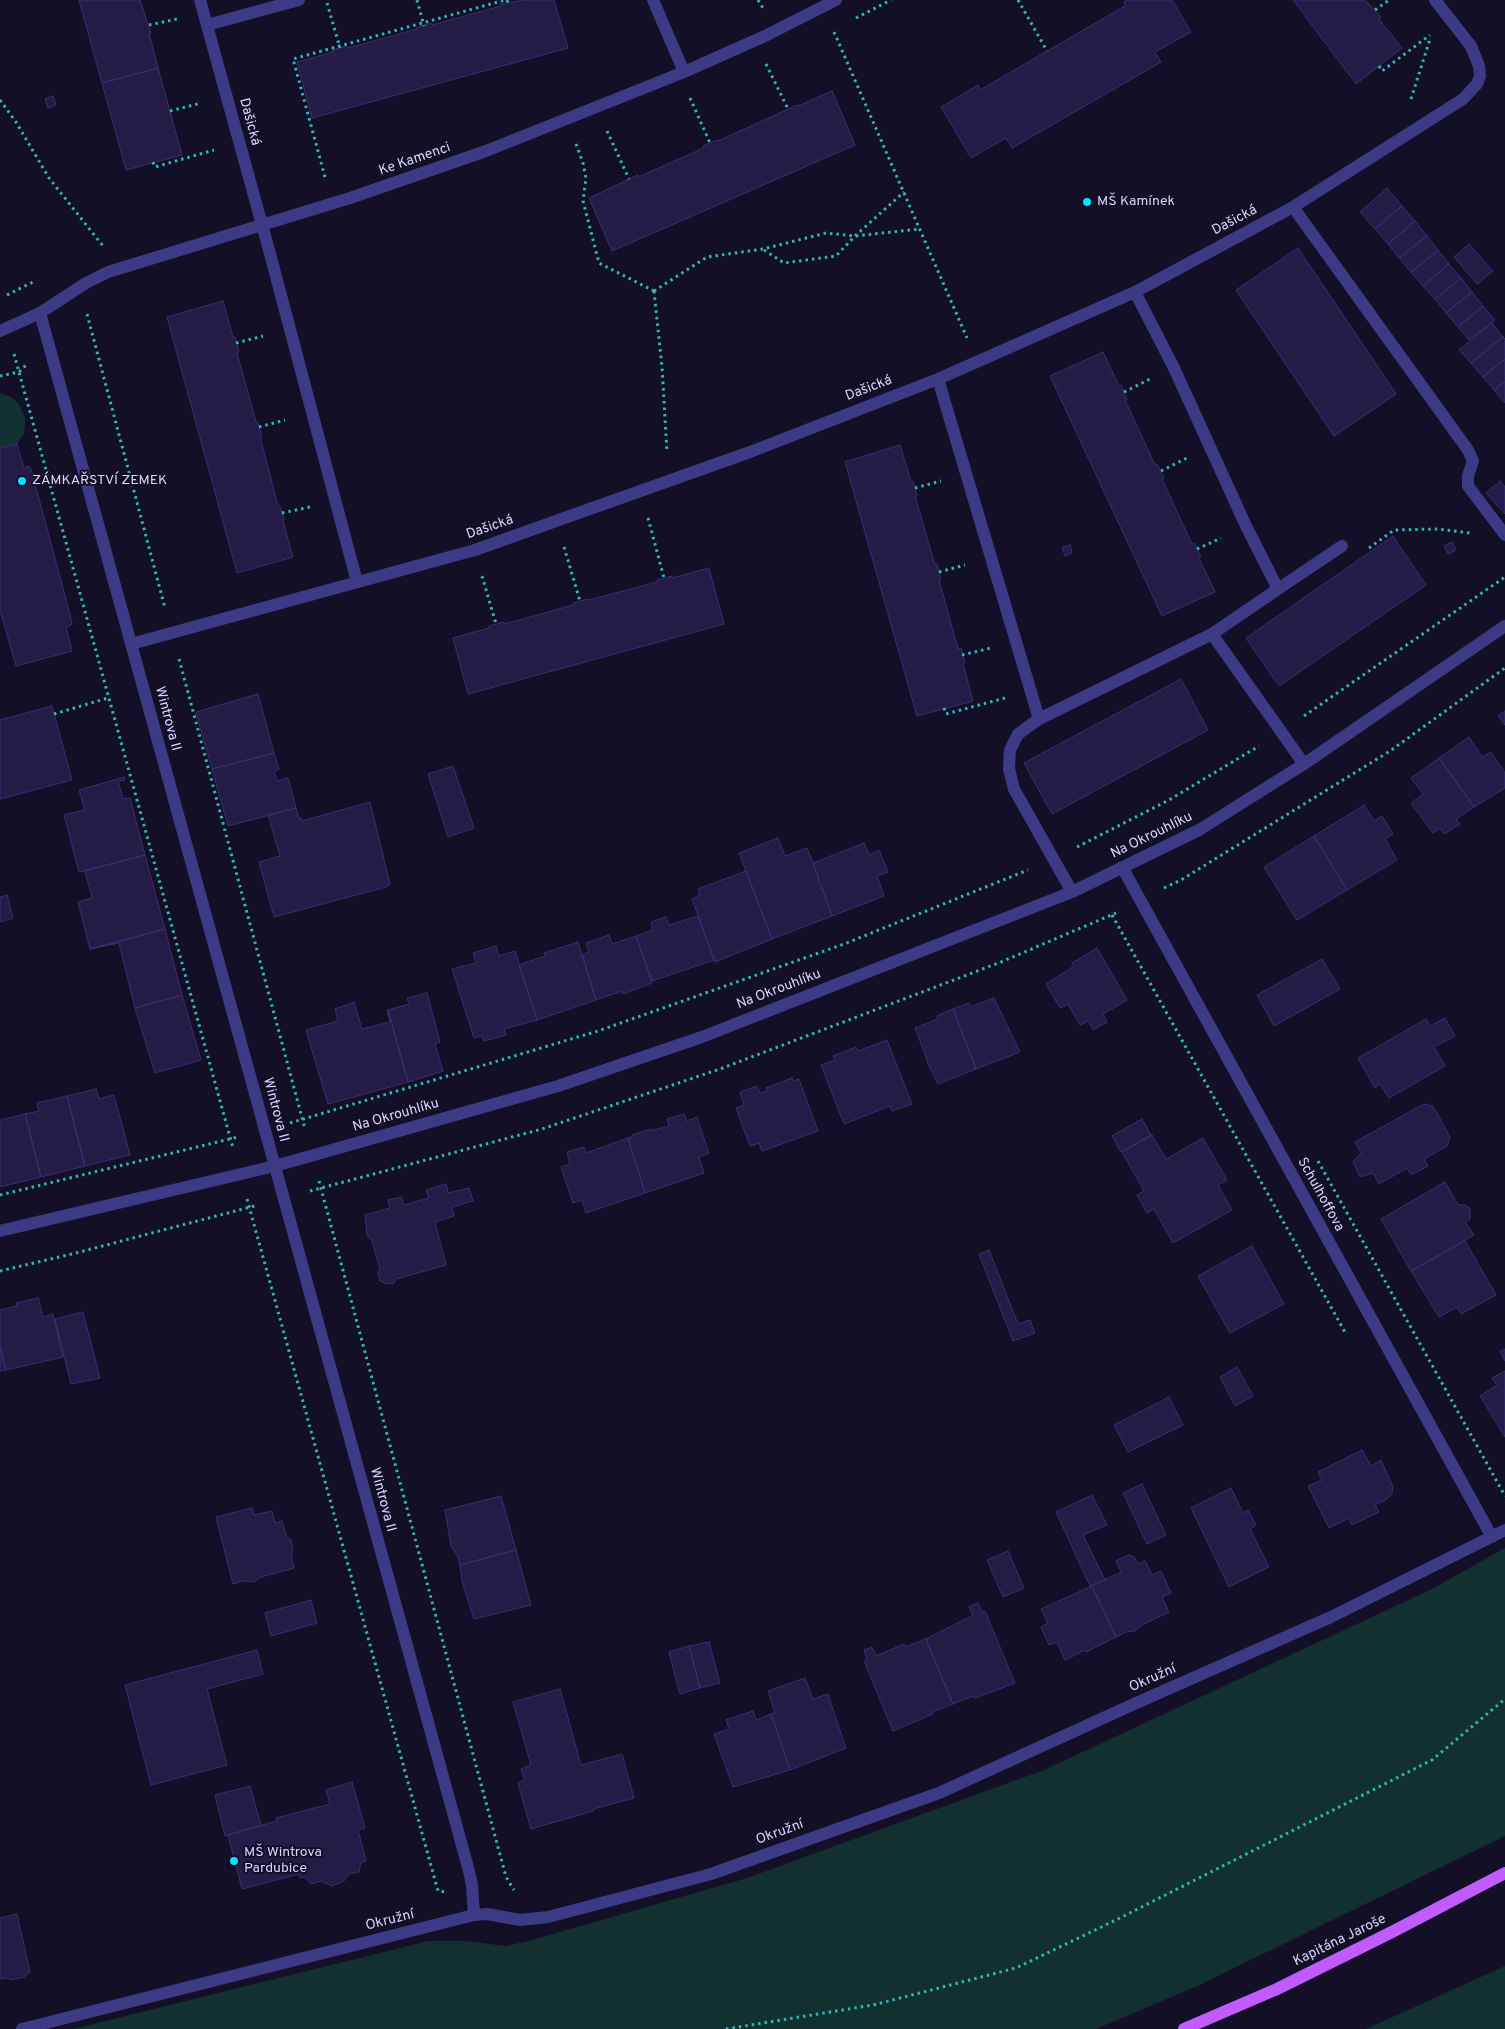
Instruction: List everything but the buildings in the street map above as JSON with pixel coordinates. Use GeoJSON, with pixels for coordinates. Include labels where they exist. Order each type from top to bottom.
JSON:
{"type":"FeatureCollection","features":[{"type":"Feature","properties":{"kind":"main road","name":"Kapitána Jaroše"},"geometry":{"type":"LineString","coordinates":[[1184,2029],[1277,1989],[1505,1873]]}},
{"type":"Feature","properties":{"kind":"street","name":"Dašická"},"geometry":{"type":"LineString","coordinates":[[200,0],[263,226],[357,582]]}},
{"type":"Feature","properties":{"kind":"street"},"geometry":{"type":"LineString","coordinates":[[207,25],[299,0]]}},
{"type":"Feature","properties":{"kind":"street"},"geometry":{"type":"LineString","coordinates":[[653,0],[684,72]]}},
{"type":"Feature","properties":{"kind":"street","name":"Ke Kamenci"},"geometry":{"type":"LineString","coordinates":[[3,330],[40,314],[86,283],[108,272],[263,226],[486,151],[684,72],[765,36],[836,0]]}},
{"type":"Feature","properties":{"kind":"street","name":"Dašická"},"geometry":{"type":"LineString","coordinates":[[131,644],[475,550],[750,452],[938,379],[1135,292],[1293,207],[1463,99],[1476,84],[1480,76],[1479,66],[1471,46],[1435,0]]}},
{"type":"Feature","properties":{"kind":"street"},"geometry":{"type":"LineString","coordinates":[[1293,207],[1468,450],[1473,461],[1468,476],[1468,486],[1505,535]]}},
{"type":"Feature","properties":{"kind":"street"},"geometry":{"type":"LineString","coordinates":[[1135,292],[1174,368],[1246,526],[1278,589]]}},
{"type":"Feature","properties":{"kind":"street","name":"Wintrova II"},"geometry":{"type":"LineString","coordinates":[[40,314],[469,1871],[474,1915]]}},
{"type":"Feature","properties":{"kind":"street"},"geometry":{"type":"LineString","coordinates":[[938,379],[967,473],[1014,642],[1039,719]]}},
{"type":"Feature","properties":{"kind":"street"},"geometry":{"type":"LineString","coordinates":[[1072,892],[1014,789],[1008,769],[1010,750],[1018,734],[1039,719],[1212,634],[1342,546]]}},
{"type":"Feature","properties":{"kind":"street","name":"Na Okrouhlíku"},"geometry":{"type":"LineString","coordinates":[[0,1231],[275,1166],[567,1083],[702,1037],[1072,892],[1198,830],[1304,764],[1505,626]]}},
{"type":"Feature","properties":{"kind":"street"},"geometry":{"type":"LineString","coordinates":[[1212,634],[1304,764]]}},
{"type":"Feature","properties":{"kind":"street","name":"Schulhoffova"},"geometry":{"type":"LineString","coordinates":[[1122,868],[1492,1537]]}},
{"type":"Feature","properties":{"kind":"street","name":"Okružní"},"geometry":{"type":"LineString","coordinates":[[22,2029],[474,1915],[487,1914],[520,1920],[548,1917],[711,1874],[939,1793],[1331,1617],[1505,1530]]}},
{"type":"Feature","properties":{"kind":"path"},"geometry":{"type":"LineString","coordinates":[[326,0],[340,47]]}},
{"type":"Feature","properties":{"kind":"path"},"geometry":{"type":"LineString","coordinates":[[417,0],[424,24]]}},
{"type":"Feature","properties":{"kind":"path"},"geometry":{"type":"LineString","coordinates":[[758,0],[763,9]]}},
{"type":"Feature","properties":{"kind":"path"},"geometry":{"type":"LineString","coordinates":[[1018,0],[1047,51]]}},
{"type":"Feature","properties":{"kind":"path"},"geometry":{"type":"LineString","coordinates":[[1375,10],[1389,0]]}},
{"type":"Feature","properties":{"kind":"path"},"geometry":{"type":"LineString","coordinates":[[326,183],[292,59],[507,1]]}},
{"type":"Feature","properties":{"kind":"path"},"geometry":{"type":"LineString","coordinates":[[833,29],[977,361]]}},
{"type":"Feature","properties":{"kind":"path"},"geometry":{"type":"LineString","coordinates":[[1379,66],[1382,71],[1432,33],[1398,140]]}},
{"type":"Feature","properties":{"kind":"path"},"geometry":{"type":"LineString","coordinates":[[765,61],[788,109]]}},
{"type":"Feature","properties":{"kind":"path"},"geometry":{"type":"LineString","coordinates":[[689,96],[710,143]]}},
{"type":"Feature","properties":{"kind":"path"},"geometry":{"type":"LineString","coordinates":[[0,100],[16,122],[49,178],[103,246],[108,272]]}},
{"type":"Feature","properties":{"kind":"path"},"geometry":{"type":"LineString","coordinates":[[606,128],[629,179]]}},
{"type":"Feature","properties":{"kind":"path"},"geometry":{"type":"LineString","coordinates":[[575,141],[584,164],[586,178],[583,201],[599,263],[654,291]]}},
{"type":"Feature","properties":{"kind":"path"},"geometry":{"type":"LineString","coordinates":[[153,162],[155,167],[239,143]]}},
{"type":"Feature","properties":{"kind":"path"},"geometry":{"type":"LineString","coordinates":[[763,249],[784,263],[836,256],[855,236],[904,192]]}},
{"type":"Feature","properties":{"kind":"path"},"geometry":{"type":"LineString","coordinates":[[654,291],[707,257],[763,249],[826,233],[855,236],[920,230]]}},
{"type":"Feature","properties":{"kind":"path"},"geometry":{"type":"LineString","coordinates":[[654,291],[662,367],[668,481]]}},
{"type":"Feature","properties":{"kind":"path"},"geometry":{"type":"LineString","coordinates":[[86,311],[303,1120],[607,1028],[844,944],[1054,859],[1169,800],[1282,732],[1505,577]]}},
{"type":"Feature","properties":{"kind":"path"},"geometry":{"type":"LineString","coordinates":[[0,1195],[230,1139],[19,372],[3,330]]}},
{"type":"Feature","properties":{"kind":"path"},"geometry":{"type":"LineString","coordinates":[[0,376],[19,372]]}},
{"type":"Feature","properties":{"kind":"path"},"geometry":{"type":"LineString","coordinates":[[640,491],[664,578]]}},
{"type":"Feature","properties":{"kind":"path"},"geometry":{"type":"LineString","coordinates":[[556,521],[580,601]]}},
{"type":"Feature","properties":{"kind":"path"},"geometry":{"type":"LineString","coordinates":[[1366,550],[1394,530],[1438,529],[1476,534]]}},
{"type":"Feature","properties":{"kind":"path"},"geometry":{"type":"LineString","coordinates":[[475,550],[496,624]]}},
{"type":"Feature","properties":{"kind":"path"},"geometry":{"type":"LineString","coordinates":[[1166,887],[1181,880],[1390,751],[1505,668]]}},
{"type":"Feature","properties":{"kind":"path"},"geometry":{"type":"LineString","coordinates":[[944,708],[946,714],[1031,691]]}},
{"type":"Feature","properties":{"kind":"path"},"geometry":{"type":"LineString","coordinates":[[54,714],[108,698]]}},
{"type":"Feature","properties":{"kind":"path"},"geometry":{"type":"LineString","coordinates":[[516,1893],[503,1868],[321,1188],[542,1129],[720,1069],[1001,962],[1112,915],[1349,1339]]}},
{"type":"Feature","properties":{"kind":"path"},"geometry":{"type":"LineString","coordinates":[[1316,1157],[1505,1496]]}},
{"type":"Feature","properties":{"kind":"path"},"geometry":{"type":"LineString","coordinates":[[0,1271],[249,1207],[438,1891]]}},
{"type":"Feature","properties":{"kind":"path"},"geometry":{"type":"LineString","coordinates":[[726,2029],[873,2005],[1016,1968],[1118,1919],[1432,1760],[1505,1700]]}},
{"type":"Feature","properties":{"kind":"green space"},"geometry":{"type":"Polygon","coordinates":[[[0,393],[11,397],[18,403],[25,417],[25,425],[24,434],[17,444],[0,448],[0,393]]]}},
{"type":"Feature","properties":{"kind":"green space"},"geometry":{"type":"Polygon","coordinates":[[[1505,1548],[1505,1836],[1195,1987],[1096,2029],[73,2029],[428,1941],[464,1941],[506,1946],[747,1878],[1044,1770],[1432,1589],[1505,1548]]]}},
{"type":"Feature","properties":{"kind":"green space"},"geometry":{"type":"Polygon","coordinates":[[[1505,1966],[1505,2029],[1366,2029],[1505,1966]]]}},
{"type":"Feature","properties":{"kind":"place","name":"MŠ Kamínek"},"geometry":{"type":"Point","coordinates":[1087,202]}},
{"type":"Feature","properties":{"kind":"place","name":"ZÁMKAŘSTVÍ ZEMEK"},"geometry":{"type":"Point","coordinates":[22,481]}},
{"type":"Feature","properties":{"kind":"place","name":"MŠ Wintrova Pardubice"},"geometry":{"type":"Point","coordinates":[234,1861]}}]}
